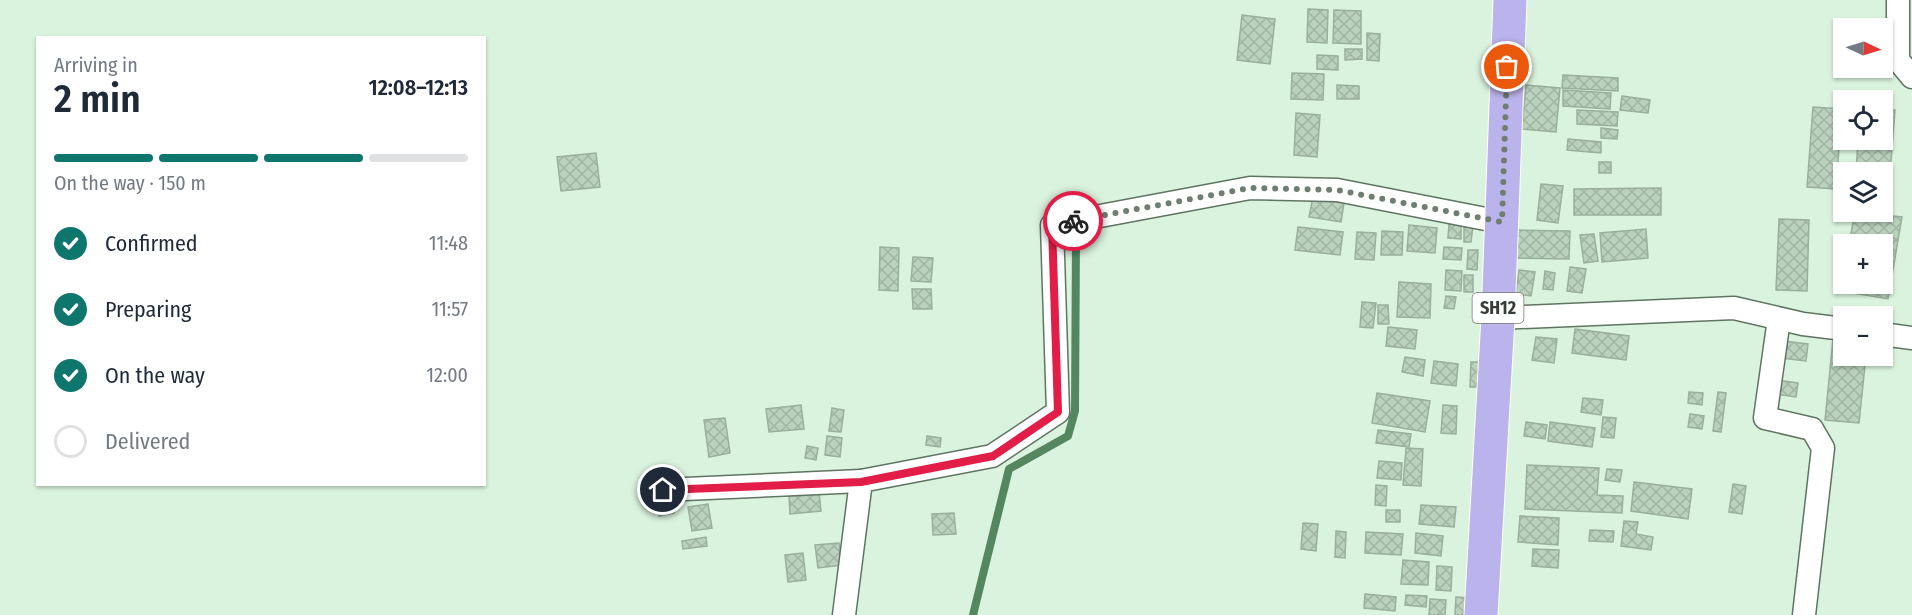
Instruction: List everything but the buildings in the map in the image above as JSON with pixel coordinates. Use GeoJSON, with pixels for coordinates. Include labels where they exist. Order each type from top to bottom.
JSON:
{"type":"FeatureCollection","features":[{"type":"Feature","properties":{"kind":"main road","name":"SH12"},"geometry":{"type":"LineString","coordinates":[[1482,615],[1498,318],[1510,0]]}},
{"type":"Feature","properties":{"kind":"street"},"geometry":{"type":"LineString","coordinates":[[1898,0],[1898,60],[1912,77]]}},
{"type":"Feature","properties":{"kind":"street"},"geometry":{"type":"LineString","coordinates":[[663,490],[861,482],[993,456],[1058,412],[1052,225],[1250,188],[1337,190],[1502,222]]}},
{"type":"Feature","properties":{"kind":"street"},"geometry":{"type":"LineString","coordinates":[[1498,318],[1734,308],[1803,324],[1833,328]]}},
{"type":"Feature","properties":{"kind":"street"},"geometry":{"type":"LineString","coordinates":[[1779,318],[1765,418],[1812,429],[1822,448],[1804,615]]}},
{"type":"Feature","properties":{"kind":"street"},"geometry":{"type":"LineString","coordinates":[[1893,335],[1912,338]]}},
{"type":"Feature","properties":{"kind":"street"},"geometry":{"type":"LineString","coordinates":[[844,615],[861,482]]}},
{"type":"Feature","properties":{"kind":"waterway"},"geometry":{"type":"LineString","coordinates":[[973,615],[1009,469],[1068,436],[1075,411],[1076,234]]}},
{"type":"Feature","properties":{"kind":"way so far"},"geometry":{"type":"LineString","coordinates":[[1073,221],[1250,188],[1337,190],[1502,222],[1507,67]]}},
{"type":"Feature","properties":{"kind":"route"},"geometry":{"type":"LineString","coordinates":[[663,490],[861,482],[993,456],[1058,412],[1052,225],[1073,221]]}}]}
